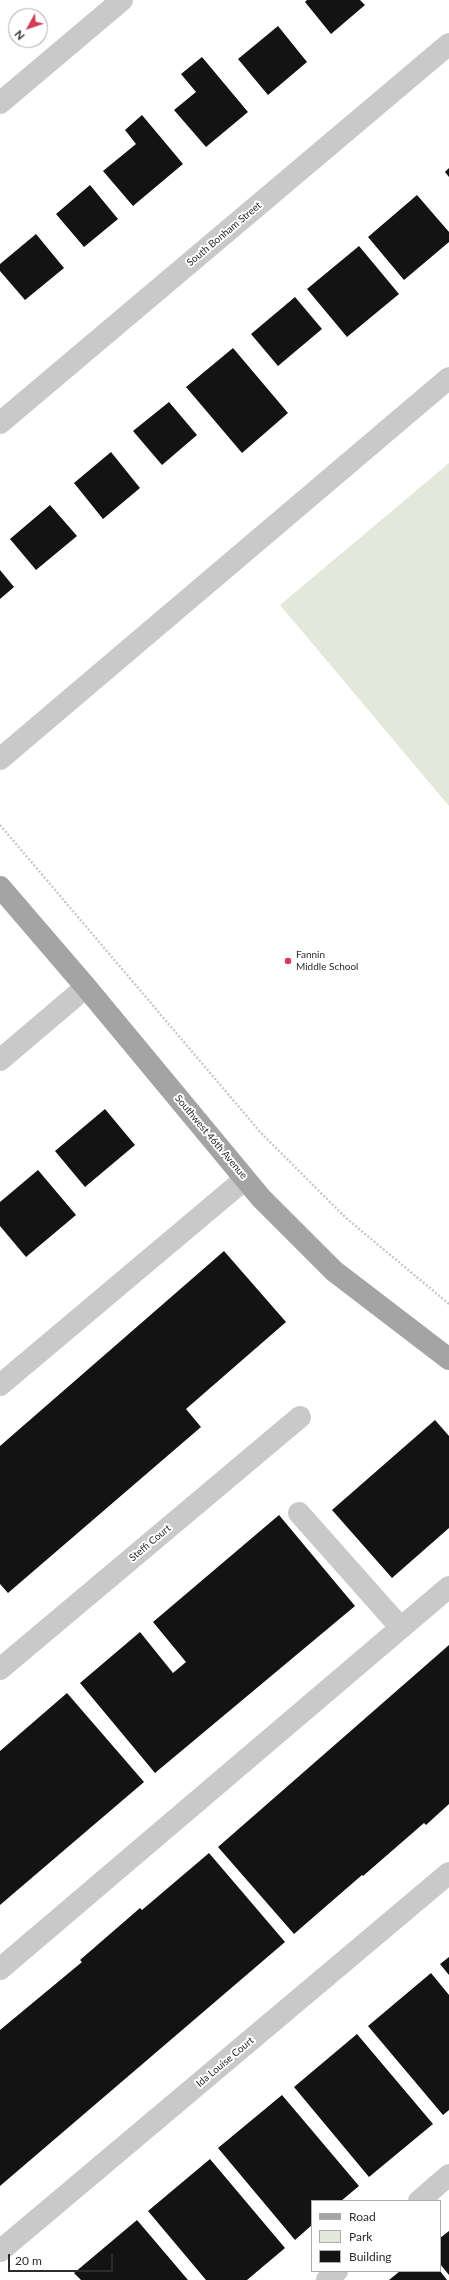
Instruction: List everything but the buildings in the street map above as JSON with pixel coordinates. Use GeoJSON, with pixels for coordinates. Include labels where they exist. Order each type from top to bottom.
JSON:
{"type":"FeatureCollection","features":[{"type":"Feature","properties":{"kind":"main road","name":"Southwest 46th Avenue"},"geometry":{"type":"LineString","coordinates":[[0,887],[86,987],[261,1198],[334,1271],[449,1359]]}},
{"type":"Feature","properties":{"kind":"street"},"geometry":{"type":"LineString","coordinates":[[0,103],[122,0]]}},
{"type":"Feature","properties":{"kind":"street","name":"South Bonham Street"},"geometry":{"type":"LineString","coordinates":[[0,424],[449,44]]}},
{"type":"Feature","properties":{"kind":"street"},"geometry":{"type":"LineString","coordinates":[[0,759],[449,378]]}},
{"type":"Feature","properties":{"kind":"street"},"geometry":{"type":"LineString","coordinates":[[0,1060],[86,987]]}},
{"type":"Feature","properties":{"kind":"street"},"geometry":{"type":"LineString","coordinates":[[0,1385],[245,1179]]}},
{"type":"Feature","properties":{"kind":"street","name":"Steffi Court"},"geometry":{"type":"LineString","coordinates":[[0,1669],[300,1417]]}},
{"type":"Feature","properties":{"kind":"street"},"geometry":{"type":"LineString","coordinates":[[299,1513],[401,1628]]}},
{"type":"Feature","properties":{"kind":"street"},"geometry":{"type":"LineString","coordinates":[[0,1969],[449,1587]]}},
{"type":"Feature","properties":{"kind":"street","name":"Ida Louise Court"},"geometry":{"type":"LineString","coordinates":[[0,2251],[449,1873]]}},
{"type":"Feature","properties":{"kind":"street"},"geometry":{"type":"LineString","coordinates":[[420,2200],[449,2175]]}},
{"type":"Feature","properties":{"kind":"street"},"geometry":{"type":"LineString","coordinates":[[327,2280],[336,2272]]}},
{"type":"Feature","properties":{"kind":"path"},"geometry":{"type":"LineString","coordinates":[[0,825],[261,1134],[346,1218],[449,1304]]}},
{"type":"Feature","properties":{"kind":"green space"},"geometry":{"type":"Polygon","coordinates":[[[449,463],[449,806],[280,605],[449,463]]]}},
{"type":"Feature","properties":{"kind":"place","name":"Fannin Middle School"},"geometry":{"type":"Point","coordinates":[288,961]}}]}
